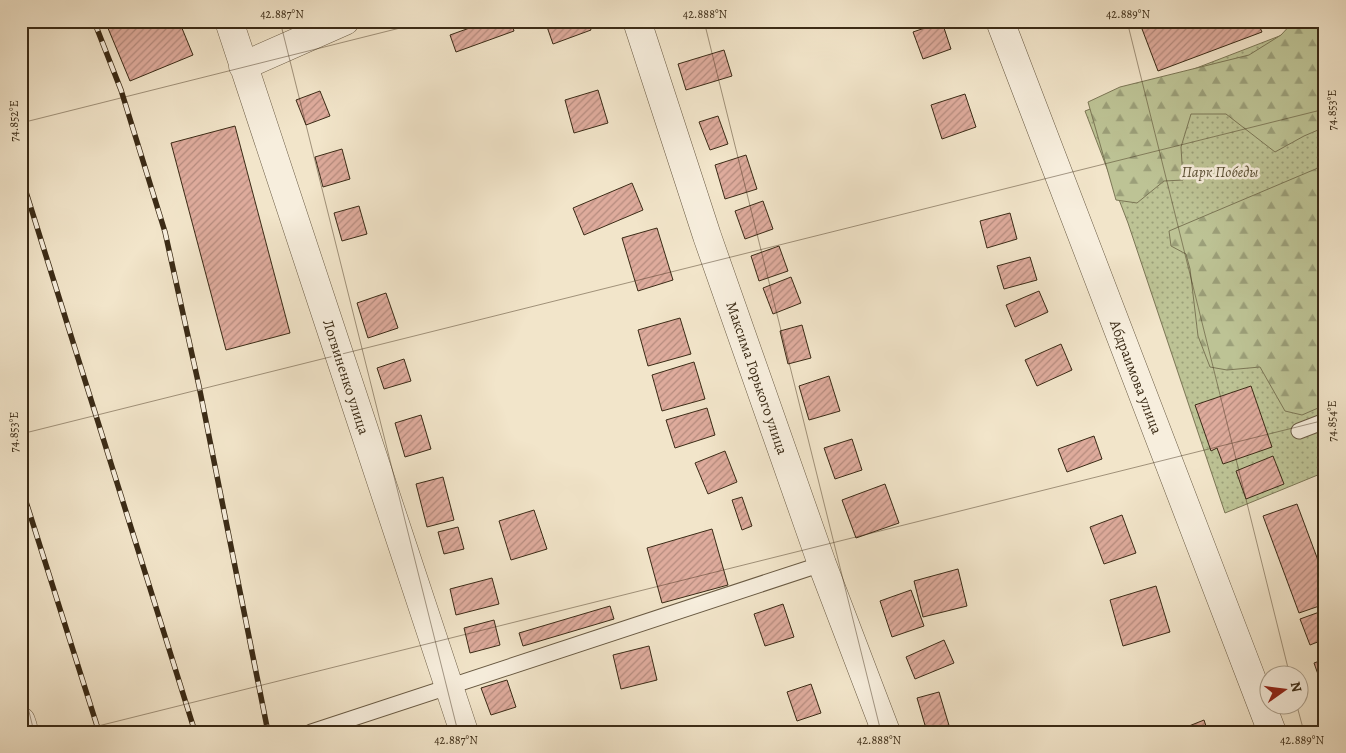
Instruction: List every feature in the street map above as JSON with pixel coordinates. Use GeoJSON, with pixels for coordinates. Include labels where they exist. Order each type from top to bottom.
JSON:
{"type":"FeatureCollection","features":[{"type":"Feature","properties":{"kind":"street","name":"Логвиненко улица"},"geometry":{"type":"LineString","coordinates":[[229,21],[464,732]]}},
{"type":"Feature","properties":{"kind":"street"},"geometry":{"type":"LineString","coordinates":[[243,66],[345,21]]}},
{"type":"Feature","properties":{"kind":"street","name":"Максима Горького улица"},"geometry":{"type":"LineString","coordinates":[[637,21],[707,236],[822,564],[886,732]]}},
{"type":"Feature","properties":{"kind":"street","name":"Абдраимова улица"},"geometry":{"type":"LineString","coordinates":[[1000,21],[1272,732]]}},
{"type":"Feature","properties":{"kind":"street"},"geometry":{"type":"LineString","coordinates":[[21,721],[22,732]]}},
{"type":"Feature","properties":{"kind":"lane"},"geometry":{"type":"LineString","coordinates":[[1298,432],[1325,421]]}},
{"type":"Feature","properties":{"kind":"lane"},"geometry":{"type":"LineString","coordinates":[[311,732],[822,564]]}},
{"type":"Feature","properties":{"kind":"green space"},"geometry":{"type":"Polygon","coordinates":[[[1294,21],[1325,21],[1325,127],[1275,152],[1226,114],[1191,114],[1181,147],[1183,180],[1164,181],[1137,203],[1116,200],[1088,102],[1120,87],[1249,55],[1281,35],[1294,21]]]}},
{"type":"Feature","properties":{"kind":"green space","name":"Парк Победы"},"geometry":{"type":"Polygon","coordinates":[[[1325,21],[1325,472],[1225,513],[1128,223],[1085,111],[1308,25],[1325,21]]]}},
{"type":"Feature","properties":{"kind":"green space"},"geometry":{"type":"Polygon","coordinates":[[[1325,165],[1325,405],[1302,415],[1285,411],[1260,367],[1227,370],[1210,367],[1198,336],[1190,269],[1186,254],[1171,246],[1169,231],[1325,165]]]}},
{"type":"Feature","properties":{"kind":"building"},"geometry":{"type":"Polygon","coordinates":[[[105,21],[179,21],[193,55],[130,81],[105,21]]]}},
{"type":"Feature","properties":{"kind":"building"},"geometry":{"type":"Polygon","coordinates":[[[489,21],[511,21],[514,31],[456,52],[450,35],[489,21]]]}},
{"type":"Feature","properties":{"kind":"building"},"geometry":{"type":"Polygon","coordinates":[[[545,21],[588,21],[591,30],[553,44],[545,21]]]}},
{"type":"Feature","properties":{"kind":"building"},"geometry":{"type":"Polygon","coordinates":[[[1139,21],[1257,21],[1262,32],[1158,71],[1139,21]]]}},
{"type":"Feature","properties":{"kind":"building"},"geometry":{"type":"Polygon","coordinates":[[[942,22],[951,49],[923,59],[913,32],[942,22]]]}},
{"type":"Feature","properties":{"kind":"building"},"geometry":{"type":"Polygon","coordinates":[[[724,50],[732,76],[686,90],[678,64],[724,50]]]}},
{"type":"Feature","properties":{"kind":"building"},"geometry":{"type":"Polygon","coordinates":[[[598,90],[608,123],[574,133],[565,100],[598,90]]]}},
{"type":"Feature","properties":{"kind":"building"},"geometry":{"type":"Polygon","coordinates":[[[320,91],[330,116],[306,125],[296,100],[320,91]]]}},
{"type":"Feature","properties":{"kind":"building"},"geometry":{"type":"Polygon","coordinates":[[[965,94],[976,127],[942,139],[931,105],[965,94]]]}},
{"type":"Feature","properties":{"kind":"building"},"geometry":{"type":"Polygon","coordinates":[[[718,116],[728,144],[710,150],[699,122],[718,116]]]}},
{"type":"Feature","properties":{"kind":"building"},"geometry":{"type":"Polygon","coordinates":[[[235,126],[290,333],[226,350],[171,143],[235,126]]]}},
{"type":"Feature","properties":{"kind":"building"},"geometry":{"type":"Polygon","coordinates":[[[342,149],[350,179],[323,187],[315,157],[342,149]]]}},
{"type":"Feature","properties":{"kind":"building"},"geometry":{"type":"Polygon","coordinates":[[[746,155],[757,189],[725,199],[715,165],[746,155]]]}},
{"type":"Feature","properties":{"kind":"building"},"geometry":{"type":"Polygon","coordinates":[[[632,183],[643,210],[584,235],[573,208],[632,183]]]}},
{"type":"Feature","properties":{"kind":"building"},"geometry":{"type":"Polygon","coordinates":[[[763,201],[773,229],[745,239],[735,211],[763,201]]]}},
{"type":"Feature","properties":{"kind":"building"},"geometry":{"type":"Polygon","coordinates":[[[359,206],[367,234],[342,241],[334,213],[359,206]]]}},
{"type":"Feature","properties":{"kind":"building"},"geometry":{"type":"Polygon","coordinates":[[[1010,213],[1017,239],[987,248],[980,221],[1010,213]]]}},
{"type":"Feature","properties":{"kind":"building"},"geometry":{"type":"Polygon","coordinates":[[[657,228],[673,280],[638,291],[622,238],[657,228]]]}},
{"type":"Feature","properties":{"kind":"building"},"geometry":{"type":"Polygon","coordinates":[[[779,246],[788,271],[759,281],[751,256],[779,246]]]}},
{"type":"Feature","properties":{"kind":"building"},"geometry":{"type":"Polygon","coordinates":[[[1030,257],[1037,280],[1004,289],[997,266],[1030,257]]]}},
{"type":"Feature","properties":{"kind":"building"},"geometry":{"type":"Polygon","coordinates":[[[791,277],[801,303],[773,314],[763,288],[791,277]]]}},
{"type":"Feature","properties":{"kind":"building"},"geometry":{"type":"Polygon","coordinates":[[[1039,291],[1048,312],[1015,327],[1006,305],[1039,291]]]}},
{"type":"Feature","properties":{"kind":"building"},"geometry":{"type":"Polygon","coordinates":[[[386,293],[398,328],[368,338],[357,303],[386,293]]]}},
{"type":"Feature","properties":{"kind":"building"},"geometry":{"type":"Polygon","coordinates":[[[680,318],[691,354],[648,366],[638,330],[680,318]]]}},
{"type":"Feature","properties":{"kind":"building"},"geometry":{"type":"Polygon","coordinates":[[[802,325],[811,358],[788,364],[780,331],[802,325]]]}},
{"type":"Feature","properties":{"kind":"building"},"geometry":{"type":"Polygon","coordinates":[[[1061,344],[1072,370],[1037,386],[1025,360],[1061,344]]]}},
{"type":"Feature","properties":{"kind":"building"},"geometry":{"type":"Polygon","coordinates":[[[404,359],[411,381],[384,389],[377,368],[404,359]]]}},
{"type":"Feature","properties":{"kind":"building"},"geometry":{"type":"Polygon","coordinates":[[[694,362],[705,399],[662,411],[652,375],[694,362]]]}},
{"type":"Feature","properties":{"kind":"building"},"geometry":{"type":"Polygon","coordinates":[[[829,376],[840,411],[809,420],[799,386],[829,376]]]}},
{"type":"Feature","properties":{"kind":"building"},"geometry":{"type":"Polygon","coordinates":[[[1251,386],[1272,447],[1223,464],[1217,448],[1211,451],[1195,405],[1251,386]]]}},
{"type":"Feature","properties":{"kind":"building"},"geometry":{"type":"Polygon","coordinates":[[[707,408],[715,435],[675,448],[666,420],[707,408]]]}},
{"type":"Feature","properties":{"kind":"building"},"geometry":{"type":"Polygon","coordinates":[[[421,415],[431,449],[405,457],[395,423],[421,415]]]}},
{"type":"Feature","properties":{"kind":"building"},"geometry":{"type":"Polygon","coordinates":[[[1094,436],[1102,459],[1067,472],[1058,449],[1094,436]]]}},
{"type":"Feature","properties":{"kind":"building"},"geometry":{"type":"Polygon","coordinates":[[[852,439],[862,470],[835,479],[824,448],[852,439]]]}},
{"type":"Feature","properties":{"kind":"building"},"geometry":{"type":"Polygon","coordinates":[[[725,451],[737,482],[708,494],[695,463],[725,451]]]}},
{"type":"Feature","properties":{"kind":"building"},"geometry":{"type":"Polygon","coordinates":[[[1273,456],[1284,484],[1246,499],[1236,471],[1273,456]]]}},
{"type":"Feature","properties":{"kind":"building"},"geometry":{"type":"Polygon","coordinates":[[[443,477],[454,520],[427,527],[416,484],[443,477]]]}},
{"type":"Feature","properties":{"kind":"building"},"geometry":{"type":"Polygon","coordinates":[[[885,484],[899,523],[856,538],[842,500],[885,484]]]}},
{"type":"Feature","properties":{"kind":"building"},"geometry":{"type":"Polygon","coordinates":[[[742,497],[752,526],[742,530],[732,500],[742,497]]]}},
{"type":"Feature","properties":{"kind":"building"},"geometry":{"type":"Polygon","coordinates":[[[1297,504],[1325,579],[1325,604],[1299,613],[1263,516],[1297,504]]]}},
{"type":"Feature","properties":{"kind":"building"},"geometry":{"type":"Polygon","coordinates":[[[534,510],[547,549],[511,560],[499,521],[534,510]]]}},
{"type":"Feature","properties":{"kind":"building"},"geometry":{"type":"Polygon","coordinates":[[[1122,515],[1136,553],[1104,564],[1090,527],[1122,515]]]}},
{"type":"Feature","properties":{"kind":"building"},"geometry":{"type":"Polygon","coordinates":[[[458,527],[464,549],[444,554],[438,532],[458,527]]]}},
{"type":"Feature","properties":{"kind":"building"},"geometry":{"type":"Polygon","coordinates":[[[712,529],[728,585],[662,603],[647,548],[712,529]]]}},
{"type":"Feature","properties":{"kind":"building"},"geometry":{"type":"Polygon","coordinates":[[[958,569],[967,606],[923,617],[914,581],[958,569]]]}},
{"type":"Feature","properties":{"kind":"building"},"geometry":{"type":"Polygon","coordinates":[[[492,578],[499,604],[456,615],[450,589],[492,578]]]}},
{"type":"Feature","properties":{"kind":"building"},"geometry":{"type":"Polygon","coordinates":[[[1156,586],[1170,632],[1123,646],[1110,600],[1156,586]]]}},
{"type":"Feature","properties":{"kind":"building"},"geometry":{"type":"Polygon","coordinates":[[[911,590],[924,626],[892,637],[880,601],[911,590]]]}},
{"type":"Feature","properties":{"kind":"building"},"geometry":{"type":"Polygon","coordinates":[[[783,604],[794,637],[765,646],[754,614],[783,604]]]}},
{"type":"Feature","properties":{"kind":"building"},"geometry":{"type":"Polygon","coordinates":[[[610,606],[614,619],[523,646],[519,633],[610,606]]]}},
{"type":"Feature","properties":{"kind":"building"},"geometry":{"type":"Polygon","coordinates":[[[1325,610],[1325,639],[1310,645],[1300,619],[1325,610]]]}},
{"type":"Feature","properties":{"kind":"building"},"geometry":{"type":"Polygon","coordinates":[[[494,620],[500,645],[470,653],[464,628],[494,620]]]}},
{"type":"Feature","properties":{"kind":"building"},"geometry":{"type":"Polygon","coordinates":[[[944,640],[954,663],[915,679],[906,657],[944,640]]]}},
{"type":"Feature","properties":{"kind":"building"},"geometry":{"type":"Polygon","coordinates":[[[649,646],[657,680],[621,689],[613,655],[649,646]]]}},
{"type":"Feature","properties":{"kind":"building"},"geometry":{"type":"Polygon","coordinates":[[[1325,659],[1325,694],[1314,663],[1325,659]]]}},
{"type":"Feature","properties":{"kind":"building"},"geometry":{"type":"Polygon","coordinates":[[[507,680],[516,707],[491,715],[481,688],[507,680]]]}},
{"type":"Feature","properties":{"kind":"building"},"geometry":{"type":"Polygon","coordinates":[[[811,684],[821,713],[797,721],[787,692],[811,684]]]}},
{"type":"Feature","properties":{"kind":"building"},"geometry":{"type":"Polygon","coordinates":[[[939,692],[951,732],[927,732],[917,698],[939,692]]]}},
{"type":"Feature","properties":{"kind":"building"},"geometry":{"type":"Polygon","coordinates":[[[1204,720],[1208,732],[1174,732],[1204,720]]]}},
{"type":"Feature","properties":{"kind":"railway"},"geometry":{"type":"LineString","coordinates":[[94,21],[121,90],[165,232],[199,386],[268,732]]}},
{"type":"Feature","properties":{"kind":"railway"},"geometry":{"type":"LineString","coordinates":[[21,176],[195,732]]}},
{"type":"Feature","properties":{"kind":"railway"},"geometry":{"type":"LineString","coordinates":[[21,486],[99,732]]}}]}
